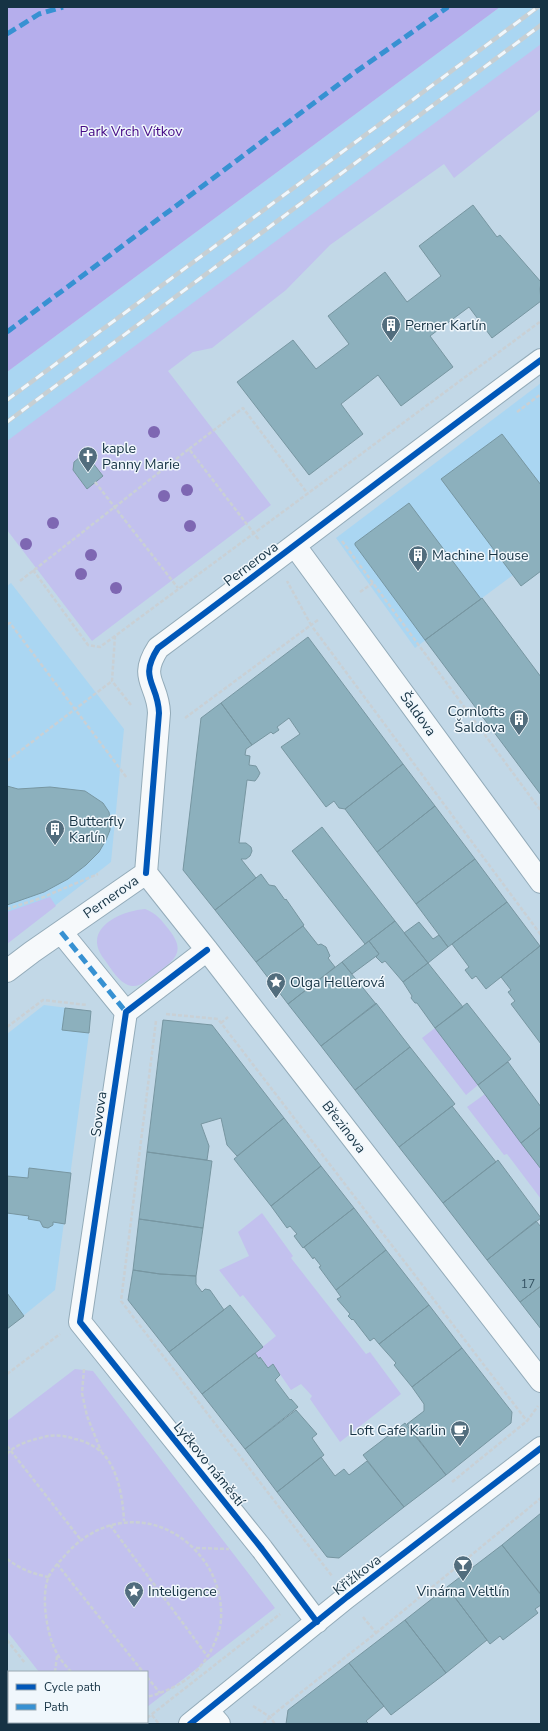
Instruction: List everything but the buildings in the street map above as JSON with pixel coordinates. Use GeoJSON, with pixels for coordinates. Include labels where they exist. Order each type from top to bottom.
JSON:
{"type":"FeatureCollection","features":[{"type":"Feature","properties":{"kind":"street","name":"Pernerova"},"geometry":{"type":"LineString","coordinates":[[7,971],[146,873],[159,713],[157,698],[148,678],[150,661],[158,648],[295,546],[388,473],[541,360]]}},
{"type":"Feature","properties":{"kind":"street","name":"Šaldova"},"geometry":{"type":"LineString","coordinates":[[295,546],[540,880]]}},
{"type":"Feature","properties":{"kind":"street","name":"Březinova"},"geometry":{"type":"LineString","coordinates":[[146,873],[541,1381]]}},
{"type":"Feature","properties":{"kind":"street"},"geometry":{"type":"LineString","coordinates":[[61,932],[126,1012],[207,950]]}},
{"type":"Feature","properties":{"kind":"street","name":"Sovova"},"geometry":{"type":"LineString","coordinates":[[70,1324],[126,1012]]}},
{"type":"Feature","properties":{"kind":"street","name":"Lyčkovo náměstí"},"geometry":{"type":"LineString","coordinates":[[70,1324],[262,1549],[317,1622]]}},
{"type":"Feature","properties":{"kind":"street","name":"Křižíkova"},"geometry":{"type":"LineString","coordinates":[[190,1724],[213,1717],[317,1622],[347,1597],[541,1448]]}},
{"type":"Feature","properties":{"kind":"path"},"geometry":{"type":"LineString","coordinates":[[515,413],[541,394]]}},
{"type":"Feature","properties":{"kind":"path"},"geometry":{"type":"LineString","coordinates":[[20,581],[113,506],[243,408],[308,494]]}},
{"type":"Feature","properties":{"kind":"path"},"geometry":{"type":"LineString","coordinates":[[189,449],[253,533]]}},
{"type":"Feature","properties":{"kind":"path"},"geometry":{"type":"LineString","coordinates":[[95,482],[178,588]]}},
{"type":"Feature","properties":{"kind":"path"},"geometry":{"type":"LineString","coordinates":[[347,535],[341,540],[541,811]]}},
{"type":"Feature","properties":{"kind":"path"},"geometry":{"type":"LineString","coordinates":[[33,570],[88,645],[100,647],[115,636]]}},
{"type":"Feature","properties":{"kind":"path"},"geometry":{"type":"LineString","coordinates":[[185,724],[185,716],[311,625],[286,580]]}},
{"type":"Feature","properties":{"kind":"path"},"geometry":{"type":"LineString","coordinates":[[7,624],[10,623],[131,783]]}},
{"type":"Feature","properties":{"kind":"path"},"geometry":{"type":"LineString","coordinates":[[7,761],[76,710],[112,681]]}},
{"type":"Feature","properties":{"kind":"path"},"geometry":{"type":"LineString","coordinates":[[7,909],[40,898],[104,871]]}},
{"type":"Feature","properties":{"kind":"path"},"geometry":{"type":"LineString","coordinates":[[7,1027],[43,1000],[89,1005]]}},
{"type":"Feature","properties":{"kind":"path"},"geometry":{"type":"LineString","coordinates":[[165,1014],[218,1019],[527,1421],[541,1403]]}},
{"type":"Feature","properties":{"kind":"path"},"geometry":{"type":"LineString","coordinates":[[156,1020],[121,1301],[376,1633]]}},
{"type":"Feature","properties":{"kind":"path"},"geometry":{"type":"LineString","coordinates":[[7,1374],[60,1334],[70,1324]]}},
{"type":"Feature","properties":{"kind":"path"},"geometry":{"type":"LineString","coordinates":[[85,1366],[82,1394],[87,1416],[101,1451],[111,1466],[120,1485],[124,1504],[124,1521]]}},
{"type":"Feature","properties":{"kind":"path"},"geometry":{"type":"LineString","coordinates":[[7,1454],[29,1441],[50,1434],[67,1436],[86,1442],[101,1451]]}},
{"type":"Feature","properties":{"kind":"path"},"geometry":{"type":"LineString","coordinates":[[7,1446],[81,1540]]}},
{"type":"Feature","properties":{"kind":"path"},"geometry":{"type":"LineString","coordinates":[[263,1724],[541,1498]]}},
{"type":"Feature","properties":{"kind":"path"},"geometry":{"type":"LineString","coordinates":[[70,1671],[58,1655],[49,1635],[45,1614],[45,1596],[48,1577],[68,1552],[81,1540],[110,1525],[124,1521],[154,1525],[176,1534],[195,1548],[213,1572],[221,1601],[219,1630],[208,1657],[188,1679],[174,1688],[148,1697]]}},
{"type":"Feature","properties":{"kind":"path"},"geometry":{"type":"LineString","coordinates":[[110,1525],[208,1657]]}},
{"type":"Feature","properties":{"kind":"path"},"geometry":{"type":"LineString","coordinates":[[7,1559],[33,1574],[48,1577]]}},
{"type":"Feature","properties":{"kind":"path"},"geometry":{"type":"LineString","coordinates":[[58,1564],[142,1671]]}},
{"type":"Feature","properties":{"kind":"path"},"geometry":{"type":"LineString","coordinates":[[7,1640],[28,1667]]}},
{"type":"Feature","properties":{"kind":"path"},"geometry":{"type":"LineString","coordinates":[[55,1671],[58,1655]]}},
{"type":"Feature","properties":{"kind":"path"},"geometry":{"type":"LineString","coordinates":[[148,1678],[160,1693]]}},
{"type":"Feature","properties":{"kind":"path"},"geometry":{"type":"LineString","coordinates":[[148,1717],[191,1683],[188,1679]]}},
{"type":"Feature","properties":{"kind":"path"},"geometry":{"type":"LineString","coordinates":[[247,1702],[270,1717],[275,1724]]}},
{"type":"Feature","properties":{"kind":"path"},"geometry":{"type":"LineString","coordinates":[[152,1714],[159,1724]]}},
{"type":"Feature","properties":{"kind":"shaded area"},"geometry":{"type":"Polygon","coordinates":[[[500,7],[541,7],[541,51],[7,448],[7,372],[500,7]]]}},
{"type":"Feature","properties":{"kind":"shaded area"},"geometry":{"type":"Polygon","coordinates":[[[541,44],[541,109],[454,178],[444,164],[330,245],[286,290],[212,348],[193,352],[168,371],[271,505],[92,641],[7,530],[7,441],[541,44]],[[93,463],[76,475],[87,488],[103,476],[93,463]]]}},
{"type":"Feature","properties":{"kind":"shaded area"},"geometry":{"type":"Polygon","coordinates":[[[541,383],[541,571],[521,586],[513,575],[415,648],[336,538],[541,383]]]}},
{"type":"Feature","properties":{"kind":"shaded area"},"geometry":{"type":"Polygon","coordinates":[[[11,583],[124,729],[111,862],[7,943],[7,586],[11,583]]]}},
{"type":"Feature","properties":{"kind":"shaded area"},"geometry":{"type":"Polygon","coordinates":[[[50,897],[56,906],[7,944],[7,912],[50,897]]]}},
{"type":"Feature","properties":{"kind":"shaded area"},"geometry":{"type":"Polygon","coordinates":[[[145,909],[154,914],[164,923],[173,935],[178,949],[173,960],[168,965],[143,983],[135,986],[127,985],[119,979],[104,959],[98,948],[97,939],[100,931],[106,924],[115,918],[135,910],[145,909]]]}},
{"type":"Feature","properties":{"kind":"shaded area"},"geometry":{"type":"Polygon","coordinates":[[[44,1005],[91,1011],[89,1033],[55,1290],[7,1329],[7,1034],[44,1005]]]}},
{"type":"Feature","properties":{"kind":"shaded area"},"geometry":{"type":"Polygon","coordinates":[[[435,1028],[478,1085],[466,1095],[422,1038],[435,1028]]]}},
{"type":"Feature","properties":{"kind":"shaded area"},"geometry":{"type":"Polygon","coordinates":[[[485,1094],[541,1169],[541,1199],[507,1154],[504,1155],[467,1107],[485,1094]]]}},
{"type":"Feature","properties":{"kind":"shaded area"},"geometry":{"type":"Polygon","coordinates":[[[262,1213],[293,1256],[291,1258],[366,1354],[370,1352],[401,1394],[340,1442],[310,1399],[312,1396],[301,1384],[291,1390],[273,1364],[268,1368],[261,1357],[259,1359],[255,1353],[276,1336],[243,1295],[240,1297],[219,1270],[249,1256],[238,1232],[262,1213]]]}},
{"type":"Feature","properties":{"kind":"shaded area"},"geometry":{"type":"Polygon","coordinates":[[[75,1369],[93,1371],[275,1608],[148,1706],[148,1671],[38,1671],[7,1631],[7,1421],[75,1369]]]}},
{"type":"Feature","properties":{"kind":"green space","name":"Park Vrch Vítkov"},"geometry":{"type":"Polygon","coordinates":[[[7,7],[500,7],[7,372],[7,7]]]}},
{"type":"Feature","properties":{"kind":"railway"},"geometry":{"type":"LineString","coordinates":[[7,400],[538,7]]}},
{"type":"Feature","properties":{"kind":"railway"},"geometry":{"type":"LineString","coordinates":[[7,422],[541,25]]}},
{"type":"Feature","properties":{"kind":"marked path"},"geometry":{"type":"LineString","coordinates":[[7,34],[39,14],[63,7]]}},
{"type":"Feature","properties":{"kind":"marked path"},"geometry":{"type":"LineString","coordinates":[[7,332],[354,73],[448,7]]}},
{"type":"Feature","properties":{"kind":"marked path"},"geometry":{"type":"LineString","coordinates":[[61,932],[126,1012]]}},
{"type":"Feature","properties":{"kind":"cycle path"},"geometry":{"type":"LineString","coordinates":[[146,873],[159,713],[156,695],[149,674],[152,658],[158,648],[541,360]]}},
{"type":"Feature","properties":{"kind":"cycle path"},"geometry":{"type":"LineString","coordinates":[[207,950],[126,1012],[80,1322],[262,1549],[317,1622]]}},
{"type":"Feature","properties":{"kind":"cycle path"},"geometry":{"type":"LineString","coordinates":[[190,1724],[347,1597],[541,1448]]}},
{"type":"Feature","properties":{"kind":"place","name":"Perner Karlín"},"geometry":{"type":"Point","coordinates":[391,342]}},
{"type":"Feature","properties":{"kind":"place","name":"kaple Panny Marie"},"geometry":{"type":"Point","coordinates":[88,473]}},
{"type":"Feature","properties":{"kind":"place","name":"Machine House"},"geometry":{"type":"Point","coordinates":[418,572]}},
{"type":"Feature","properties":{"kind":"place","name":"Cornlofts Šaldova"},"geometry":{"type":"Point","coordinates":[519,736]}},
{"type":"Feature","properties":{"kind":"place","name":"Butterfly Karlín"},"geometry":{"type":"Point","coordinates":[55,846]}},
{"type":"Feature","properties":{"kind":"place","name":"Olga Hellerová"},"geometry":{"type":"Point","coordinates":[276,999]}},
{"type":"Feature","properties":{"kind":"place","name":"Loft Cafe Karlin"},"geometry":{"type":"Point","coordinates":[460,1447]}},
{"type":"Feature","properties":{"kind":"place","name":"Vinárna Veltlín"},"geometry":{"type":"Point","coordinates":[463,1582]}},
{"type":"Feature","properties":{"kind":"place","name":"Inteligence"},"geometry":{"type":"Point","coordinates":[134,1608]}}]}
